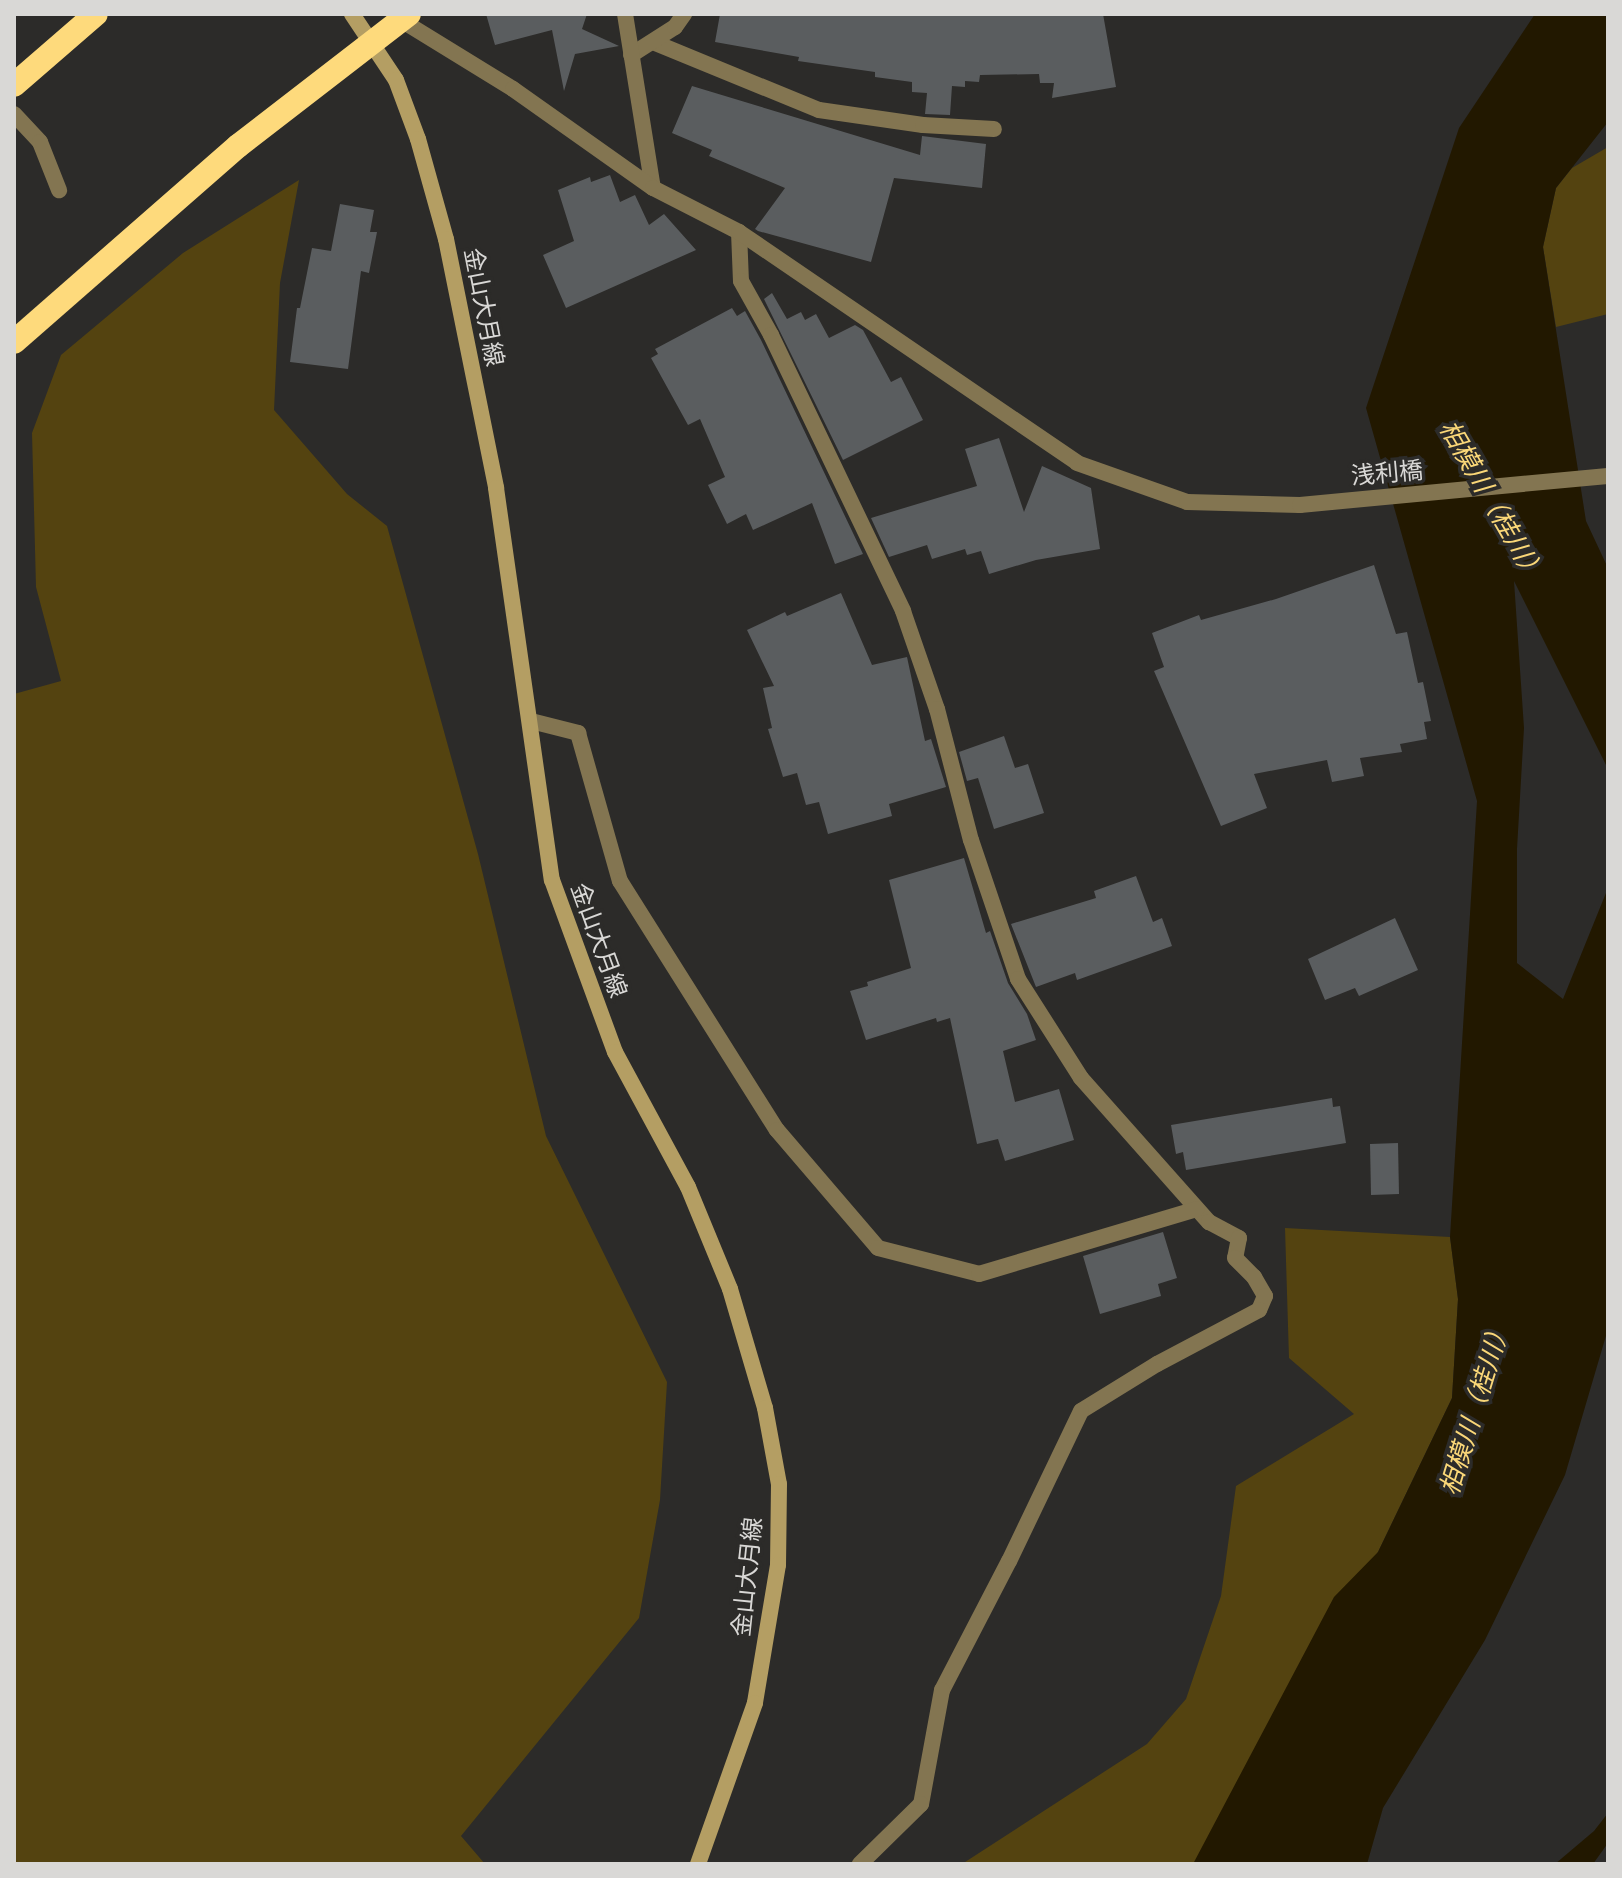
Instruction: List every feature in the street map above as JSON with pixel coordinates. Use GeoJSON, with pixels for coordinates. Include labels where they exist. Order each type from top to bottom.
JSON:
{"type":"FeatureCollection","features":[{"type":"Feature","properties":{"kind":"highway"},"geometry":{"type":"LineString","coordinates":[[14,85],[96,14]]}},
{"type":"Feature","properties":{"kind":"highway"},"geometry":{"type":"LineString","coordinates":[[14,342],[238,146],[409,14]]}},
{"type":"Feature","properties":{"kind":"main road","name":"金山大月線"},"geometry":{"type":"LineString","coordinates":[[352,14],[396,80],[418,139],[446,239],[496,488],[552,880],[615,1052],[688,1187],[730,1289],[765,1408],[779,1484],[778,1565],[755,1703],[698,1864]]}},
{"type":"Feature","properties":{"kind":"street","name":"浅利橋"},"geometry":{"type":"LineString","coordinates":[[391,14],[513,89],[653,188],[739,232],[1077,463],[1187,502],[1313,504],[1608,476]]}},
{"type":"Feature","properties":{"kind":"street"},"geometry":{"type":"LineString","coordinates":[[625,14],[653,188]]}},
{"type":"Feature","properties":{"kind":"street"},"geometry":{"type":"LineString","coordinates":[[631,55],[675,27],[684,14]]}},
{"type":"Feature","properties":{"kind":"street"},"geometry":{"type":"LineString","coordinates":[[653,42],[819,110],[923,125],[994,129]]}},
{"type":"Feature","properties":{"kind":"street"},"geometry":{"type":"LineString","coordinates":[[14,114],[40,142],[59,190]]}},
{"type":"Feature","properties":{"kind":"street"},"geometry":{"type":"LineString","coordinates":[[739,232],[741,281],[771,335],[903,611],[937,709],[971,840],[1018,979],[1081,1078],[1209,1222],[1239,1238],[1235,1258],[1254,1277],[1265,1296],[1259,1310],[1157,1364],[1081,1411],[1009,1561],[942,1690],[921,1804],[860,1864]]}},
{"type":"Feature","properties":{"kind":"street"},"geometry":{"type":"LineString","coordinates":[[531,721],[578,733],[620,881],[777,1130],[878,1248],[979,1274],[1197,1209]]}},
{"type":"Feature","properties":{"kind":"shaded area"},"geometry":{"type":"Polygon","coordinates":[[[1608,147],[1608,314],[1556,327],[1543,247],[1556,188],[1572,168],[1608,147]]]}},
{"type":"Feature","properties":{"kind":"shaded area"},"geometry":{"type":"Polygon","coordinates":[[[299,180],[280,283],[274,410],[347,494],[387,526],[478,854],[546,1136],[667,1382],[660,1500],[639,1618],[461,1836],[485,1864],[14,1864],[14,694],[61,681],[36,587],[32,433],[61,355],[183,253],[299,180]]]}},
{"type":"Feature","properties":{"kind":"shaded area"},"geometry":{"type":"Polygon","coordinates":[[[1285,1228],[1450,1237],[1458,1299],[1452,1398],[1378,1552],[1195,1864],[962,1864],[1147,1744],[1186,1699],[1221,1596],[1236,1486],[1354,1414],[1289,1358],[1285,1228]]]}},
{"type":"Feature","properties":{"kind":"water","name":"相模川（桂川）"},"geometry":{"type":"Polygon","coordinates":[[[1535,14],[1608,14],[1608,122],[1556,188],[1543,247],[1586,521],[1608,568],[1608,769],[1514,581],[1524,728],[1517,849],[1517,963],[1563,999],[1608,888],[1608,1329],[1565,1475],[1485,1640],[1383,1808],[1367,1864],[1193,1864],[1334,1597],[1378,1552],[1452,1398],[1458,1299],[1450,1237],[1477,801],[1366,408],[1459,128],[1535,14]]]}},
{"type":"Feature","properties":{"kind":"water"},"geometry":{"type":"Polygon","coordinates":[[[1608,1813],[1608,1843],[1593,1864],[1555,1864],[1594,1831],[1608,1813]]]}},
{"type":"Feature","properties":{"kind":"building"},"geometry":{"type":"Polygon","coordinates":[[[486,14],[587,14],[582,29],[619,46],[575,54],[564,91],[552,30],[495,45],[486,14]]]}},
{"type":"Feature","properties":{"kind":"building"},"geometry":{"type":"Polygon","coordinates":[[[720,14],[1103,14],[1116,87],[1052,98],[1054,83],[1040,83],[1039,74],[980,75],[979,82],[965,81],[965,87],[952,86],[950,115],[925,114],[927,93],[912,92],[912,82],[875,77],[875,72],[798,61],[799,57],[715,42],[720,14]]]}},
{"type":"Feature","properties":{"kind":"building"},"geometry":{"type":"Polygon","coordinates":[[[692,86],[920,155],[922,136],[986,144],[982,188],[894,178],[871,262],[758,231],[755,229],[785,188],[709,156],[712,150],[672,133],[692,86]]]}},
{"type":"Feature","properties":{"kind":"building"},"geometry":{"type":"Polygon","coordinates":[[[610,175],[620,202],[635,195],[649,225],[664,214],[696,250],[566,308],[543,255],[574,241],[558,190],[590,177],[591,182],[610,175]]]}},
{"type":"Feature","properties":{"kind":"building"},"geometry":{"type":"Polygon","coordinates":[[[340,204],[374,210],[370,232],[377,232],[369,273],[361,271],[348,369],[290,362],[297,308],[300,308],[312,248],[331,251],[340,204]]]}},
{"type":"Feature","properties":{"kind":"building"},"geometry":{"type":"Polygon","coordinates":[[[772,293],[787,319],[801,312],[805,320],[816,314],[829,338],[855,325],[863,330],[891,382],[901,377],[923,420],[843,460],[764,299],[772,293]]]}},
{"type":"Feature","properties":{"kind":"building"},"geometry":{"type":"Polygon","coordinates":[[[732,308],[737,316],[745,311],[761,340],[863,554],[835,564],[812,503],[753,530],[746,514],[727,524],[708,485],[725,477],[700,419],[688,425],[651,358],[658,354],[655,349],[732,308]]]}},
{"type":"Feature","properties":{"kind":"building"},"geometry":{"type":"Polygon","coordinates":[[[999,438],[1024,512],[1042,466],[1091,488],[1100,549],[1036,560],[989,574],[981,551],[967,555],[965,549],[932,559],[927,545],[889,557],[871,518],[977,486],[965,449],[999,438]]]}},
{"type":"Feature","properties":{"kind":"building"},"geometry":{"type":"Polygon","coordinates":[[[1374,565],[1396,634],[1407,632],[1418,683],[1423,682],[1431,721],[1424,722],[1427,739],[1400,744],[1402,752],[1360,758],[1364,776],[1332,782],[1327,760],[1254,774],[1267,808],[1221,826],[1154,671],[1164,667],[1152,633],[1199,615],[1201,620],[1276,599],[1374,565]]]}},
{"type":"Feature","properties":{"kind":"building"},"geometry":{"type":"Polygon","coordinates":[[[841,593],[872,665],[907,657],[925,741],[931,739],[946,787],[889,804],[892,816],[828,834],[819,802],[806,805],[797,773],[783,777],[768,729],[772,728],[763,688],[774,686],[747,630],[785,612],[787,616],[841,593]]]}},
{"type":"Feature","properties":{"kind":"building"},"geometry":{"type":"Polygon","coordinates":[[[1004,736],[1015,768],[1028,764],[1044,813],[994,829],[978,778],[967,781],[959,752],[1004,736]]]}},
{"type":"Feature","properties":{"kind":"building"},"geometry":{"type":"Polygon","coordinates":[[[964,858],[986,933],[990,931],[1008,983],[1027,1014],[1036,1040],[1003,1051],[1015,1102],[1059,1089],[1074,1140],[1005,1161],[998,1139],[977,1144],[950,1018],[937,1022],[936,1018],[866,1040],[850,991],[868,986],[867,982],[911,968],[889,880],[964,858]]]}},
{"type":"Feature","properties":{"kind":"building"},"geometry":{"type":"Polygon","coordinates":[[[1136,876],[1153,922],[1162,918],[1172,946],[1077,980],[1075,973],[1036,987],[1011,924],[1096,898],[1094,891],[1136,876]]]}},
{"type":"Feature","properties":{"kind":"building"},"geometry":{"type":"Polygon","coordinates":[[[1395,918],[1418,970],[1359,996],[1355,988],[1325,1000],[1308,959],[1395,918]]]}},
{"type":"Feature","properties":{"kind":"building"},"geometry":{"type":"Polygon","coordinates":[[[1332,1098],[1333,1107],[1340,1106],[1346,1143],[1186,1170],[1183,1152],[1176,1154],[1171,1125],[1332,1098]]]}},
{"type":"Feature","properties":{"kind":"building"},"geometry":{"type":"Polygon","coordinates":[[[1398,1143],[1399,1194],[1371,1195],[1370,1144],[1398,1143]]]}},
{"type":"Feature","properties":{"kind":"building"},"geometry":{"type":"Polygon","coordinates":[[[1163,1232],[1177,1278],[1158,1284],[1161,1296],[1100,1314],[1083,1256],[1163,1232]]]}}]}
